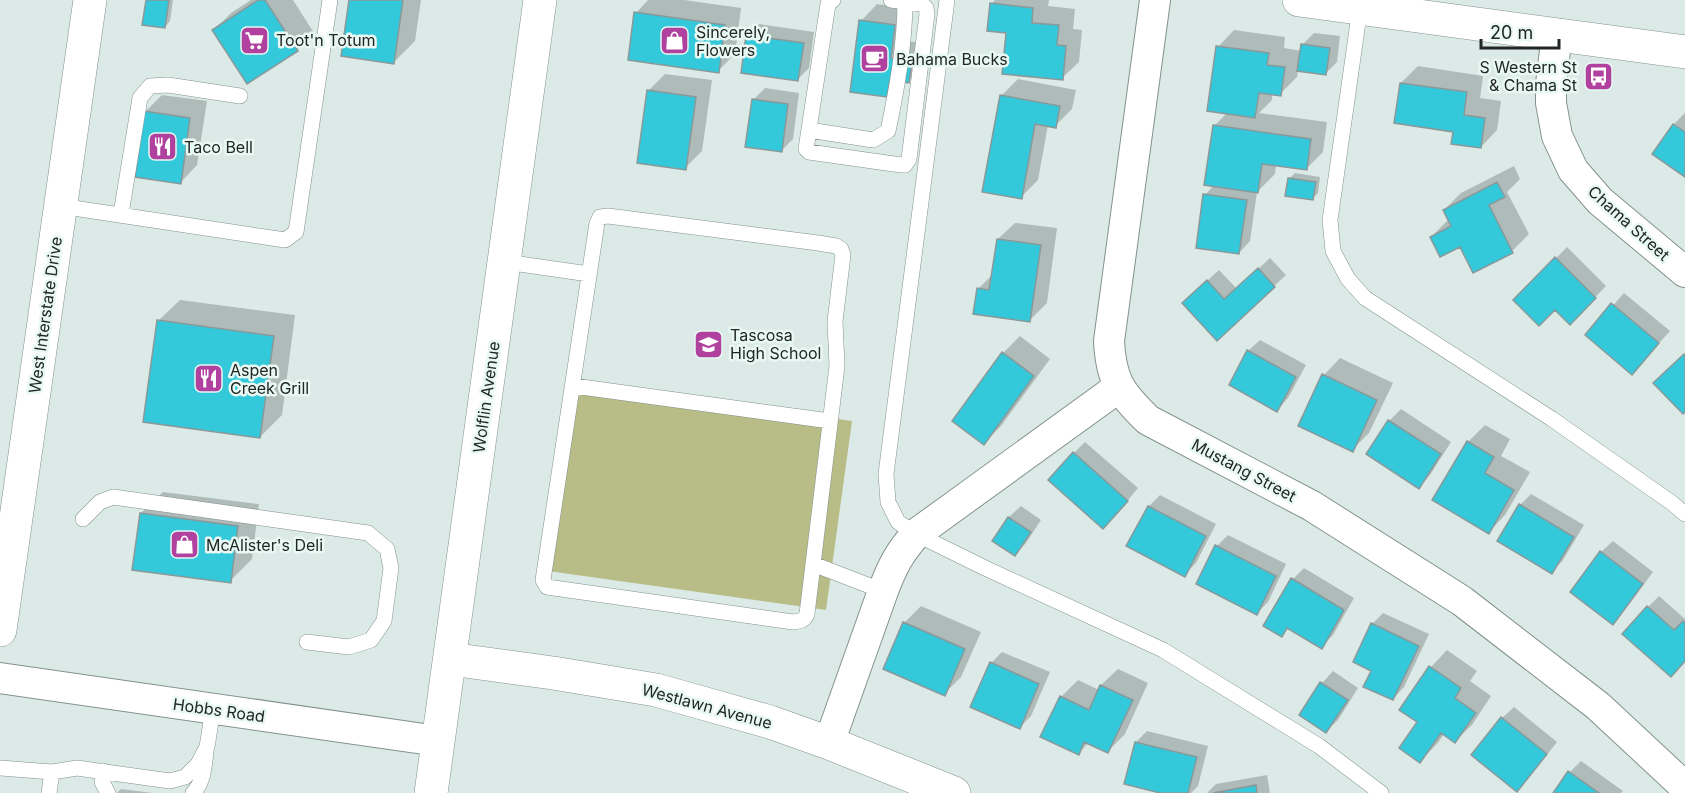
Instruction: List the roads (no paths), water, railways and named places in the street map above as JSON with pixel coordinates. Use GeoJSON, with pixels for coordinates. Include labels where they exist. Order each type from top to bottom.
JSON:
{"type":"FeatureCollection","features":[{"type":"Feature","properties":{"kind":"main road","name":"West Interstate Drive"},"geometry":{"type":"LineString","coordinates":[[0,630],[90,0]]}},
{"type":"Feature","properties":{"kind":"main road","name":"Wolflin Avenue"},"geometry":{"type":"LineString","coordinates":[[431,793],[540,0]]}},
{"type":"Feature","properties":{"kind":"main road"},"geometry":{"type":"LineString","coordinates":[[1299,0],[1685,52]]}},
{"type":"Feature","properties":{"kind":"main road","name":"Westlawn Avenue"},"geometry":{"type":"LineString","coordinates":[[450,659],[576,676],[656,690],[770,722],[954,793]]}},
{"type":"Feature","properties":{"kind":"street","name":"Mustang Street"},"geometry":{"type":"LineString","coordinates":[[1155,0],[1109,341],[1110,364],[1119,387],[1148,420],[1312,506],[1462,601],[1598,706],[1685,787]]}},
{"type":"Feature","properties":{"kind":"street","name":"Chama Street"},"geometry":{"type":"LineString","coordinates":[[1557,34],[1551,103],[1557,136],[1573,170],[1600,201],[1685,272]]}},
{"type":"Feature","properties":{"kind":"street"},"geometry":{"type":"LineString","coordinates":[[829,743],[883,591],[903,549],[916,534],[1119,387]]}},
{"type":"Feature","properties":{"kind":"street","name":"Hobbs Road"},"geometry":{"type":"LineString","coordinates":[[0,678],[438,741]]}},
{"type":"Feature","properties":{"kind":"lane"},"geometry":{"type":"LineString","coordinates":[[60,206],[285,240],[296,232],[330,0]]}},
{"type":"Feature","properties":{"kind":"lane"},"geometry":{"type":"LineString","coordinates":[[809,130],[873,140],[888,131],[895,99],[905,16],[900,1],[922,4],[927,14],[909,159],[905,165],[901,165],[809,152],[806,148],[828,4],[833,0]]}},
{"type":"Feature","properties":{"kind":"lane"},"geometry":{"type":"LineString","coordinates":[[947,0],[886,474],[888,502],[898,522],[916,534],[985,568],[1163,651],[1319,746],[1381,793]]}},
{"type":"Feature","properties":{"kind":"lane"},"geometry":{"type":"LineString","coordinates":[[1360,8],[1330,220],[1333,251],[1348,279],[1365,298],[1552,419],[1685,514]]}},
{"type":"Feature","properties":{"kind":"lane"},"geometry":{"type":"LineString","coordinates":[[121,214],[140,98],[150,86],[168,85],[240,96]]}},
{"type":"Feature","properties":{"kind":"lane"},"geometry":{"type":"LineString","coordinates":[[608,216],[818,243],[841,249],[843,255],[835,321],[837,366],[807,614],[804,619],[800,621],[751,616],[547,587],[543,580],[574,386],[589,274],[597,223],[600,217],[608,216]]}},
{"type":"Feature","properties":{"kind":"lane"},"geometry":{"type":"LineString","coordinates":[[505,262],[589,274]]}},
{"type":"Feature","properties":{"kind":"lane"},"geometry":{"type":"LineString","coordinates":[[574,386],[830,421]]}},
{"type":"Feature","properties":{"kind":"lane"},"geometry":{"type":"LineString","coordinates":[[83,519],[100,502],[113,497],[368,533],[387,549],[391,568],[384,621],[371,640],[349,647],[307,642]]}},
{"type":"Feature","properties":{"kind":"lane"},"geometry":{"type":"LineString","coordinates":[[813,564],[883,591]]}},
{"type":"Feature","properties":{"kind":"lane"},"geometry":{"type":"LineString","coordinates":[[193,793],[204,774],[213,709]]}},
{"type":"Feature","properties":{"kind":"lane"},"geometry":{"type":"LineString","coordinates":[[0,768],[52,772],[77,768],[170,781],[185,777],[198,764],[207,747]]}},
{"type":"Feature","properties":{"kind":"lane"},"geometry":{"type":"LineString","coordinates":[[103,771],[102,782],[108,793]]}},
{"type":"Feature","properties":{"kind":"lane"},"geometry":{"type":"LineString","coordinates":[[49,793],[52,772]]}},
{"type":"Feature","properties":{"kind":"place","name":"Toot'n Totum"},"geometry":{"type":"Point","coordinates":[255,40]}},
{"type":"Feature","properties":{"kind":"place","name":"Sincerely, Flowers"},"geometry":{"type":"Point","coordinates":[675,41]}},
{"type":"Feature","properties":{"kind":"place","name":"Bahama Bucks"},"geometry":{"type":"Point","coordinates":[875,59]}},
{"type":"Feature","properties":{"kind":"place","name":"S Western St & Chama St"},"geometry":{"type":"Point","coordinates":[1598,76]}},
{"type":"Feature","properties":{"kind":"place","name":"Taco Bell"},"geometry":{"type":"Point","coordinates":[163,147]}},
{"type":"Feature","properties":{"kind":"place","name":"Tascosa High School"},"geometry":{"type":"Point","coordinates":[709,344]}},
{"type":"Feature","properties":{"kind":"place","name":"Aspen Creek Grill"},"geometry":{"type":"Point","coordinates":[209,379]}},
{"type":"Feature","properties":{"kind":"place","name":"McAlister's Deli"},"geometry":{"type":"Point","coordinates":[185,545]}}]}
